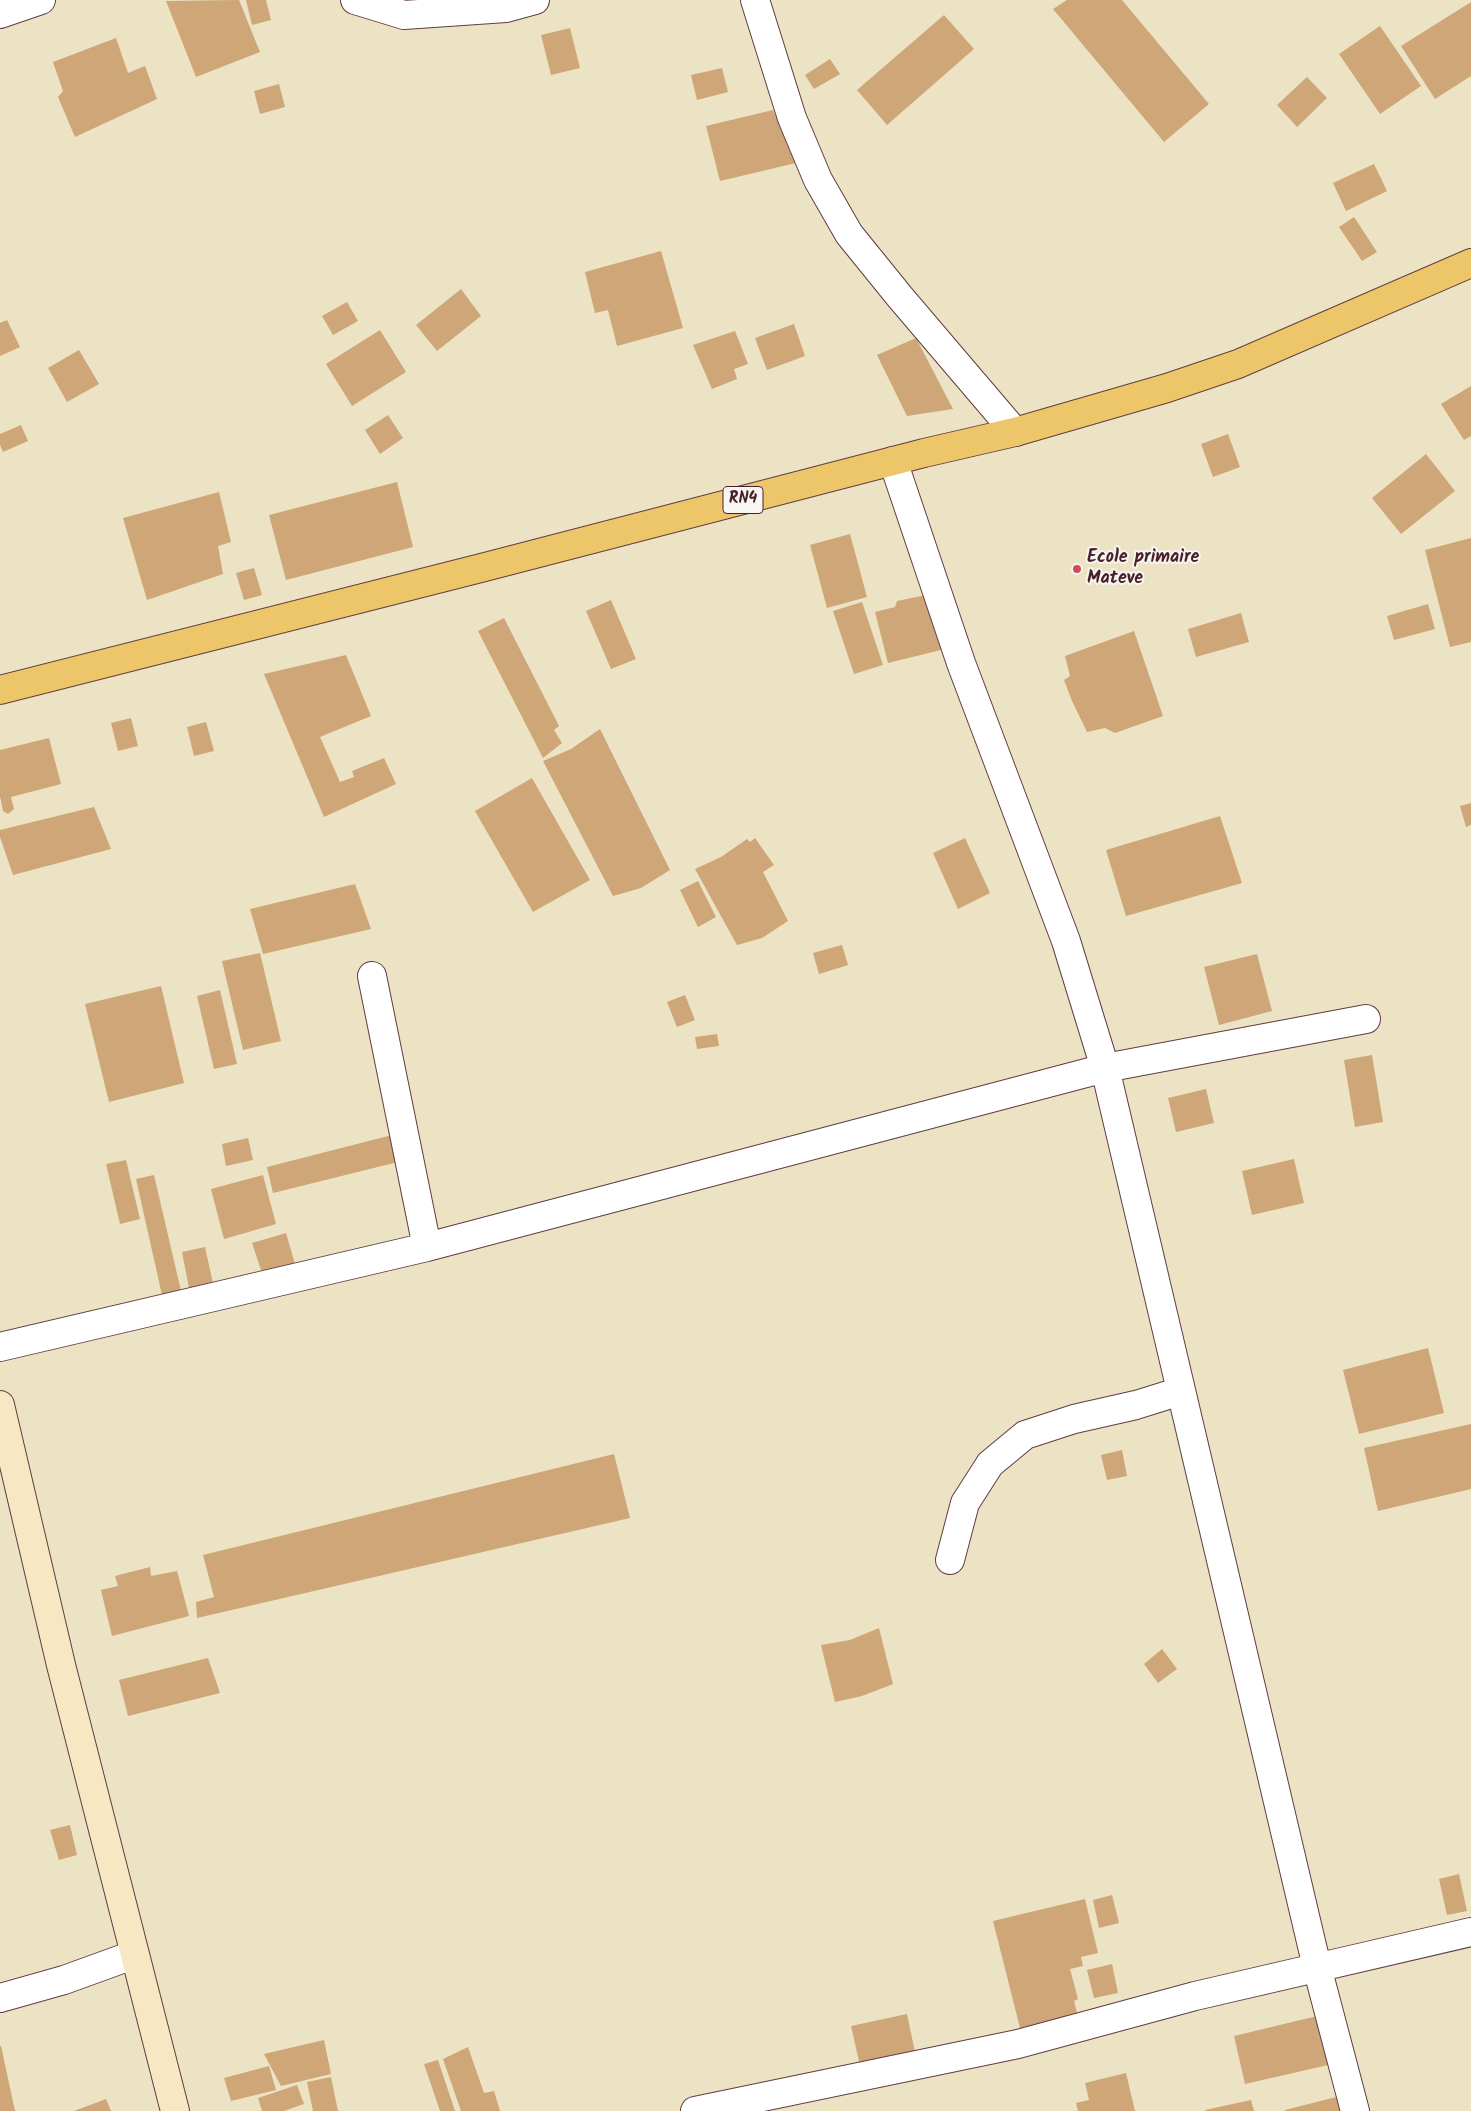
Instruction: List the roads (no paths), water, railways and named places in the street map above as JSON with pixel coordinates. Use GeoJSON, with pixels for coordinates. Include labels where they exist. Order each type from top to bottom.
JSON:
{"type":"FeatureCollection","features":[{"type":"Feature","properties":{"kind":"highway","name":"RN4"},"geometry":{"type":"LineString","coordinates":[[0,690],[1015,432],[1167,388],[1238,364],[1471,263]]}},
{"type":"Feature","properties":{"kind":"street"},"geometry":{"type":"LineString","coordinates":[[0,14],[41,0]]}},
{"type":"Feature","properties":{"kind":"street"},"geometry":{"type":"LineString","coordinates":[[355,0],[404,15],[506,8],[536,0]]}},
{"type":"Feature","properties":{"kind":"street"},"geometry":{"type":"LineString","coordinates":[[755,0],[792,118],[818,180],[849,234],[1015,432]]}},
{"type":"Feature","properties":{"kind":"street"},"geometry":{"type":"LineString","coordinates":[[893,462],[961,663],[1066,941],[1105,1068],[1317,1967],[1354,2111]]}},
{"type":"Feature","properties":{"kind":"street"},"geometry":{"type":"LineString","coordinates":[[372,976],[427,1247]]}},
{"type":"Feature","properties":{"kind":"street"},"geometry":{"type":"LineString","coordinates":[[0,1347],[427,1247],[1105,1068],[1366,1019]]}},
{"type":"Feature","properties":{"kind":"street"},"geometry":{"type":"LineString","coordinates":[[950,1560],[965,1503],[990,1464],[1025,1434],[1074,1419],[1136,1405],[1181,1391]]}},
{"type":"Feature","properties":{"kind":"street"},"geometry":{"type":"LineString","coordinates":[[0,1405],[61,1665],[175,2111]]}},
{"type":"Feature","properties":{"kind":"street"},"geometry":{"type":"LineString","coordinates":[[695,2111],[766,2104],[1018,2044],[1195,1996],[1471,1932]]}},
{"type":"Feature","properties":{"kind":"street"},"geometry":{"type":"LineString","coordinates":[[0,1998],[64,1980],[134,1955]]}},
{"type":"Feature","properties":{"kind":"place","name":"Ecole primaire Mateve"},"geometry":{"type":"Point","coordinates":[1077,569]}}]}
